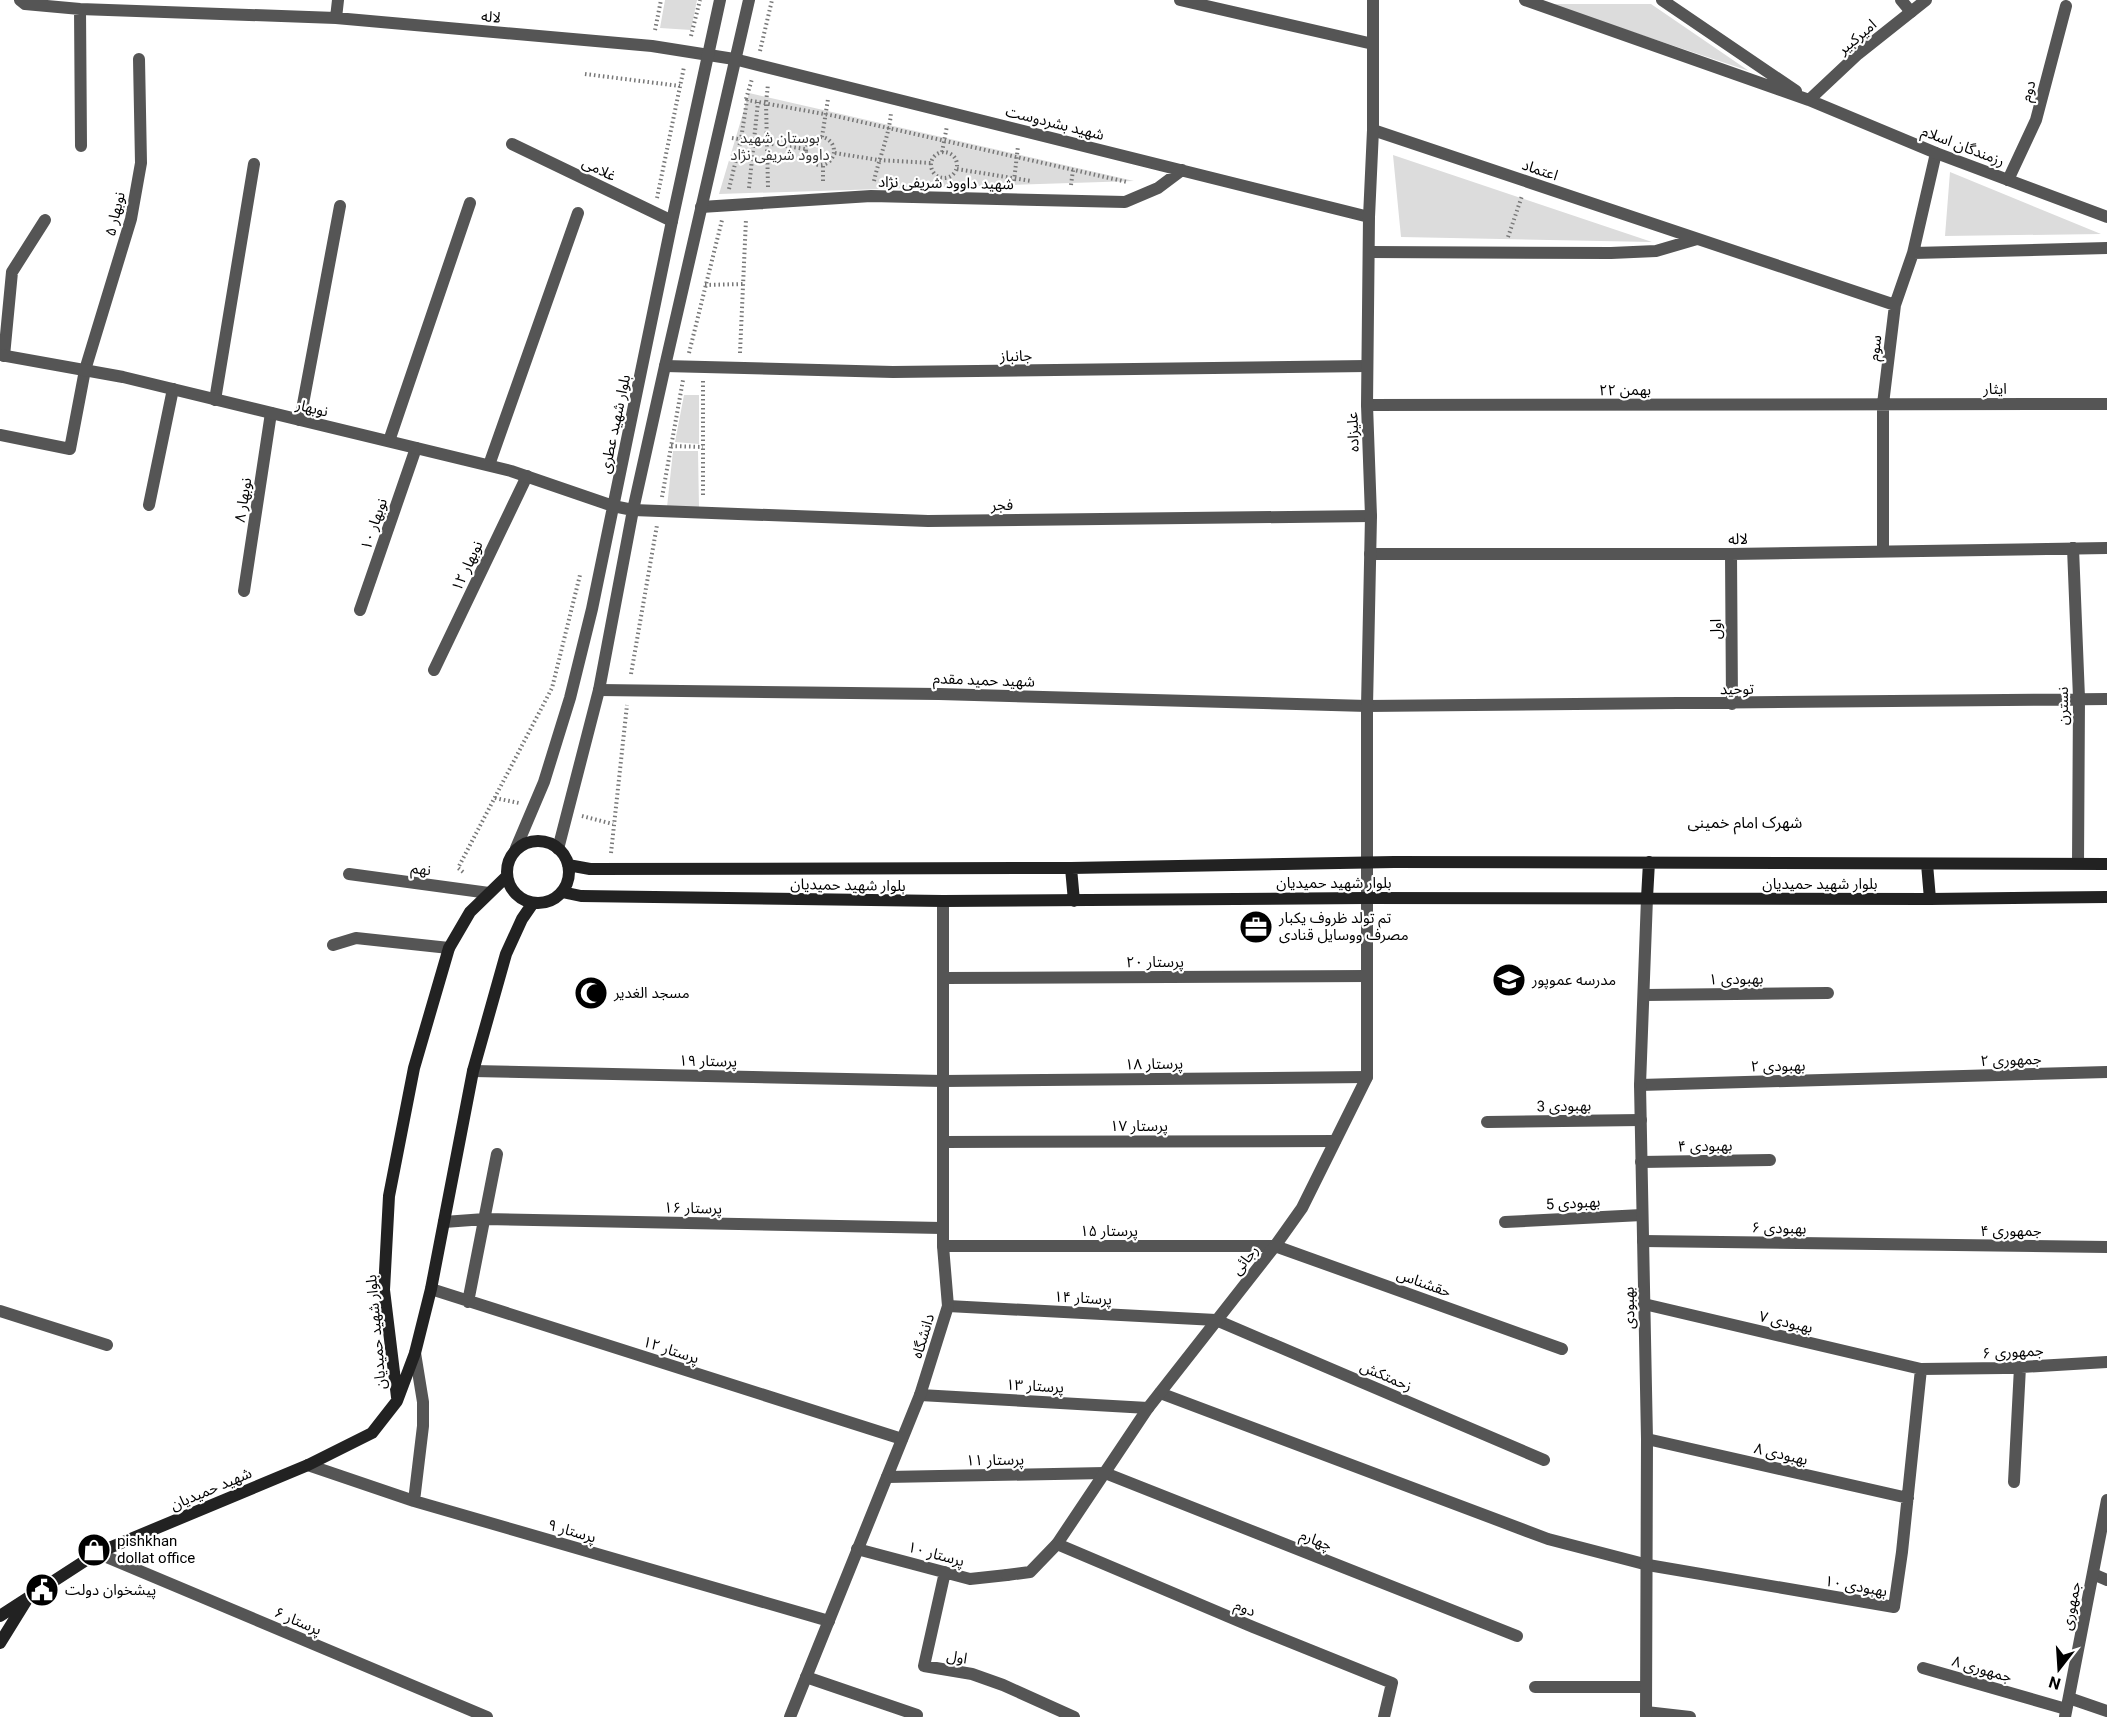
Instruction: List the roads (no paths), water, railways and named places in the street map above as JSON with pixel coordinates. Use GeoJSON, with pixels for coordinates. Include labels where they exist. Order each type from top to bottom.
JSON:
{"type":"FeatureCollection","features":[{"type":"Feature","properties":{"kind":"main road"},"geometry":{"type":"LineString","coordinates":[[540,841],[558,849],[568,865],[568,879],[562,892],[543,903],[533,903],[516,895],[506,877],[508,863],[516,848],[540,841]]}},
{"type":"Feature","properties":{"kind":"main road"},"geometry":{"type":"LineString","coordinates":[[1647,898],[1648,862]]}},
{"type":"Feature","properties":{"kind":"main road","name":"بلوار شهید حمیدیان"},"geometry":{"type":"LineString","coordinates":[[568,865],[590,868],[1071,868],[1367,863],[2107,864]]}},
{"type":"Feature","properties":{"kind":"main road"},"geometry":{"type":"LineString","coordinates":[[1927,864],[1930,899]]}},
{"type":"Feature","properties":{"kind":"main road"},"geometry":{"type":"LineString","coordinates":[[1071,868],[1074,901]]}},
{"type":"Feature","properties":{"kind":"main road","name":"بلوار شهید حمیدیان"},"geometry":{"type":"LineString","coordinates":[[397,1401],[384,1290],[389,1196],[414,1068],[449,948],[470,912],[506,877]]}},
{"type":"Feature","properties":{"kind":"main road","name":"بلوار شهید حمیدیان"},"geometry":{"type":"LineString","coordinates":[[562,892],[581,896],[943,901],[2107,897]]}},
{"type":"Feature","properties":{"kind":"main road","name":"بلوار شهید حمیدیان"},"geometry":{"type":"LineString","coordinates":[[397,1401],[415,1353],[431,1289],[473,1071],[506,954],[522,919],[533,903]]}},
{"type":"Feature","properties":{"kind":"main road","name":"شهید حمیدیان"},"geometry":{"type":"LineString","coordinates":[[0,1616],[97,1553],[308,1465],[372,1433],[397,1401]]}},
{"type":"Feature","properties":{"kind":"main road","name":"شهید حمیدیان"},"geometry":{"type":"LineString","coordinates":[[0,1643],[28,1597]]}},
{"type":"Feature","properties":{"kind":"street","name":"لاله"},"geometry":{"type":"LineString","coordinates":[[20,0],[25,4],[80,9],[336,18],[652,46],[734,59]]}},
{"type":"Feature","properties":{"kind":"street"},"geometry":{"type":"LineString","coordinates":[[336,18],[338,0]]}},
{"type":"Feature","properties":{"kind":"street","name":"بلوار شهید عطری"},"geometry":{"type":"LineString","coordinates":[[516,848],[544,782],[570,698],[592,609],[720,0]]}},
{"type":"Feature","properties":{"kind":"street"},"geometry":{"type":"LineString","coordinates":[[558,849],[599,690],[633,510],[664,366],[749,0]]}},
{"type":"Feature","properties":{"kind":"street"},"geometry":{"type":"LineString","coordinates":[[1180,0],[1373,44]]}},
{"type":"Feature","properties":{"kind":"street","name":"علیزاده"},"geometry":{"type":"LineString","coordinates":[[1367,898],[1367,706],[1371,516],[1367,366],[1368,252],[1373,130],[1373,0]]}},
{"type":"Feature","properties":{"kind":"street","name":"رزمندگان اسلام"},"geometry":{"type":"LineString","coordinates":[[1525,0],[1809,100],[1936,153],[2107,217]]}},
{"type":"Feature","properties":{"kind":"street","name":"رزمندگان اسلام"},"geometry":{"type":"LineString","coordinates":[[1662,0],[1809,100]]}},
{"type":"Feature","properties":{"kind":"street"},"geometry":{"type":"LineString","coordinates":[[1901,0],[1911,12]]}},
{"type":"Feature","properties":{"kind":"street","name":"امیرکبیر"},"geometry":{"type":"LineString","coordinates":[[1809,100],[1858,54],[1926,0]]}},
{"type":"Feature","properties":{"kind":"street","name":"دوم"},"geometry":{"type":"LineString","coordinates":[[2008,180],[2036,120],[2066,6]]}},
{"type":"Feature","properties":{"kind":"street"},"geometry":{"type":"LineString","coordinates":[[80,9],[81,146]]}},
{"type":"Feature","properties":{"kind":"street","name":"نوبهار ۵"},"geometry":{"type":"LineString","coordinates":[[0,435],[70,449],[85,370],[131,219],[141,163],[139,59]]}},
{"type":"Feature","properties":{"kind":"street","name":"شهید بشردوست"},"geometry":{"type":"LineString","coordinates":[[734,59],[1369,217]]}},
{"type":"Feature","properties":{"kind":"street","name":"اعتماد"},"geometry":{"type":"LineString","coordinates":[[1373,130],[1895,305]]}},
{"type":"Feature","properties":{"kind":"street","name":"غلامی"},"geometry":{"type":"LineString","coordinates":[[512,144],[672,221]]}},
{"type":"Feature","properties":{"kind":"street","name":"سوم"},"geometry":{"type":"LineString","coordinates":[[1883,552],[1882,404],[1895,305],[1913,253],[1936,153]]}},
{"type":"Feature","properties":{"kind":"street"},"geometry":{"type":"LineString","coordinates":[[215,400],[254,164]]}},
{"type":"Feature","properties":{"kind":"street","name":"شهید داوود شریفی نژاد"},"geometry":{"type":"LineString","coordinates":[[701,207],[871,196],[1125,202],[1158,188],[1182,170]]}},
{"type":"Feature","properties":{"kind":"street"},"geometry":{"type":"LineString","coordinates":[[389,441],[471,203]]}},
{"type":"Feature","properties":{"kind":"street"},"geometry":{"type":"LineString","coordinates":[[300,420],[340,206]]}},
{"type":"Feature","properties":{"kind":"street"},"geometry":{"type":"LineString","coordinates":[[489,465],[578,213]]}},
{"type":"Feature","properties":{"kind":"street"},"geometry":{"type":"LineString","coordinates":[[2,355],[12,272],[45,220]]}},
{"type":"Feature","properties":{"kind":"street"},"geometry":{"type":"LineString","coordinates":[[1368,252],[1656,251],[1697,238]]}},
{"type":"Feature","properties":{"kind":"street"},"geometry":{"type":"LineString","coordinates":[[1913,253],[2107,248]]}},
{"type":"Feature","properties":{"kind":"street","name":"نوبهار"},"geometry":{"type":"LineString","coordinates":[[2,355],[172,389],[489,465],[613,506],[633,510]]}},
{"type":"Feature","properties":{"kind":"street","name":"جانباز"},"geometry":{"type":"LineString","coordinates":[[664,366],[893,372],[1367,366]]}},
{"type":"Feature","properties":{"kind":"street"},"geometry":{"type":"LineString","coordinates":[[149,505],[172,389]]}},
{"type":"Feature","properties":{"kind":"street","name":"ایثار"},"geometry":{"type":"LineString","coordinates":[[1882,404],[2107,404]]}},
{"type":"Feature","properties":{"kind":"street","name":"۲۲ بهمن"},"geometry":{"type":"LineString","coordinates":[[1367,405],[1882,404]]}},
{"type":"Feature","properties":{"kind":"street","name":"نوبهار ۸"},"geometry":{"type":"LineString","coordinates":[[244,591],[271,413]]}},
{"type":"Feature","properties":{"kind":"street","name":"نوبهار ۱۰"},"geometry":{"type":"LineString","coordinates":[[360,610],[416,448]]}},
{"type":"Feature","properties":{"kind":"street","name":"نوبهار ۱۲"},"geometry":{"type":"LineString","coordinates":[[434,670],[527,476]]}},
{"type":"Feature","properties":{"kind":"street","name":"فجر"},"geometry":{"type":"LineString","coordinates":[[633,510],[928,521],[1371,516]]}},
{"type":"Feature","properties":{"kind":"street","name":"نسترن"},"geometry":{"type":"LineString","coordinates":[[2073,548],[2079,698],[2078,864]]}},
{"type":"Feature","properties":{"kind":"street","name":"لاله"},"geometry":{"type":"LineString","coordinates":[[1370,554],[1731,554],[2107,548]]}},
{"type":"Feature","properties":{"kind":"street","name":"اول"},"geometry":{"type":"LineString","coordinates":[[1731,554],[1731,704]]}},
{"type":"Feature","properties":{"kind":"street","name":"شهید حمید مقدم"},"geometry":{"type":"LineString","coordinates":[[599,690],[939,694],[1367,706]]}},
{"type":"Feature","properties":{"kind":"street","name":"توحید"},"geometry":{"type":"LineString","coordinates":[[1367,706],[2107,699]]}},
{"type":"Feature","properties":{"kind":"street","name":"نهم"},"geometry":{"type":"LineString","coordinates":[[349,874],[489,893]]}},
{"type":"Feature","properties":{"kind":"street","name":"رجائی"},"geometry":{"type":"LineString","coordinates":[[1007,1575],[1030,1572],[1057,1544],[1148,1408],[1302,1208],[1367,1077],[1367,898]]}},
{"type":"Feature","properties":{"kind":"street","name":"بهبودی"},"geometry":{"type":"LineString","coordinates":[[1646,1715],[1647,1439],[1640,1084],[1647,898]]}},
{"type":"Feature","properties":{"kind":"street","name":"دانشگاه"},"geometry":{"type":"LineString","coordinates":[[790,1717],[920,1395],[948,1306],[942,1228],[943,901]]}},
{"type":"Feature","properties":{"kind":"street"},"geometry":{"type":"LineString","coordinates":[[333,945],[356,939],[449,948]]}},
{"type":"Feature","properties":{"kind":"street","name":"پرستار ۲۰"},"geometry":{"type":"LineString","coordinates":[[943,978],[1367,976]]}},
{"type":"Feature","properties":{"kind":"street","name":"بهبودی ۱"},"geometry":{"type":"LineString","coordinates":[[1645,995],[1828,993]]}},
{"type":"Feature","properties":{"kind":"street","name":"پرستار ۱۹"},"geometry":{"type":"LineString","coordinates":[[473,1071],[943,1081]]}},
{"type":"Feature","properties":{"kind":"street","name":"جمهوری ۲"},"geometry":{"type":"LineString","coordinates":[[1916,1077],[2107,1072]]}},
{"type":"Feature","properties":{"kind":"street","name":"پرستار ۱۸"},"geometry":{"type":"LineString","coordinates":[[943,1081],[1367,1077]]}},
{"type":"Feature","properties":{"kind":"street","name":"بهبودی ۲"},"geometry":{"type":"LineString","coordinates":[[1640,1084],[1916,1077]]}},
{"type":"Feature","properties":{"kind":"street","name":"بهبودی 3"},"geometry":{"type":"LineString","coordinates":[[1487,1122],[1641,1120]]}},
{"type":"Feature","properties":{"kind":"street","name":"پرستار ۱۷"},"geometry":{"type":"LineString","coordinates":[[942,1142],[1335,1141]]}},
{"type":"Feature","properties":{"kind":"street"},"geometry":{"type":"LineString","coordinates":[[468,1302],[497,1154]]}},
{"type":"Feature","properties":{"kind":"street","name":"بهبودی ۴"},"geometry":{"type":"LineString","coordinates":[[1641,1162],[1770,1160]]}},
{"type":"Feature","properties":{"kind":"street","name":"بهبودی 5"},"geometry":{"type":"LineString","coordinates":[[1506,1222],[1642,1215]]}},
{"type":"Feature","properties":{"kind":"street","name":"پرستار ۱۶"},"geometry":{"type":"LineString","coordinates":[[444,1222],[484,1219],[942,1228]]}},
{"type":"Feature","properties":{"kind":"street","name":"بهبودی ۶"},"geometry":{"type":"LineString","coordinates":[[1643,1241],[1915,1245]]}},
{"type":"Feature","properties":{"kind":"street","name":"جمهوری ۴"},"geometry":{"type":"LineString","coordinates":[[1915,1245],[2107,1247]]}},
{"type":"Feature","properties":{"kind":"street","name":"پرستار ۱۵"},"geometry":{"type":"LineString","coordinates":[[943,1246],[1275,1246]]}},
{"type":"Feature","properties":{"kind":"street","name":"حقشناس"},"geometry":{"type":"LineString","coordinates":[[1275,1246],[1562,1349]]}},
{"type":"Feature","properties":{"kind":"street","name":"پرستار ۱۲"},"geometry":{"type":"LineString","coordinates":[[431,1289],[902,1439]]}},
{"type":"Feature","properties":{"kind":"street","name":"بهبودی ۷"},"geometry":{"type":"LineString","coordinates":[[1644,1304],[1921,1369]]}},
{"type":"Feature","properties":{"kind":"street","name":"پرستار ۱۴"},"geometry":{"type":"LineString","coordinates":[[948,1306],[1216,1320]]}},
{"type":"Feature","properties":{"kind":"street"},"geometry":{"type":"LineString","coordinates":[[0,1311],[107,1345]]}},
{"type":"Feature","properties":{"kind":"street","name":"زحمتکش"},"geometry":{"type":"LineString","coordinates":[[1216,1320],[1544,1460]]}},
{"type":"Feature","properties":{"kind":"street"},"geometry":{"type":"LineString","coordinates":[[414,1501],[423,1410],[415,1353]]}},
{"type":"Feature","properties":{"kind":"street","name":"جمهوری ۶"},"geometry":{"type":"LineString","coordinates":[[1921,1369],[2107,1362]]}},
{"type":"Feature","properties":{"kind":"street"},"geometry":{"type":"LineString","coordinates":[[2014,1482],[2020,1367]]}},
{"type":"Feature","properties":{"kind":"street","name":"بهبودی ۱۰"},"geometry":{"type":"LineString","coordinates":[[1648,1565],[1894,1608],[1921,1369]]}},
{"type":"Feature","properties":{"kind":"street"},"geometry":{"type":"LineString","coordinates":[[1160,1393],[1548,1539],[1648,1565]]}},
{"type":"Feature","properties":{"kind":"street","name":"پرستار ۱۳"},"geometry":{"type":"LineString","coordinates":[[920,1395],[1148,1408]]}},
{"type":"Feature","properties":{"kind":"street","name":"بهبودی ۸"},"geometry":{"type":"LineString","coordinates":[[1647,1439],[1908,1498]]}},
{"type":"Feature","properties":{"kind":"street","name":"پرستار ۹"},"geometry":{"type":"LineString","coordinates":[[308,1465],[414,1501],[829,1621]]}},
{"type":"Feature","properties":{"kind":"street","name":"پرستار ۱۱"},"geometry":{"type":"LineString","coordinates":[[887,1477],[1105,1473]]}},
{"type":"Feature","properties":{"kind":"street","name":"چهارم"},"geometry":{"type":"LineString","coordinates":[[1105,1473],[1517,1636]]}},
{"type":"Feature","properties":{"kind":"street","name":"جمهوری"},"geometry":{"type":"LineString","coordinates":[[2067,1708],[2107,1500]]}},
{"type":"Feature","properties":{"kind":"street","name":"دوم"},"geometry":{"type":"LineString","coordinates":[[1057,1544],[1242,1623],[1392,1683],[1384,1717]]}},
{"type":"Feature","properties":{"kind":"street","name":"پرستار ۱۰"},"geometry":{"type":"LineString","coordinates":[[857,1549],[970,1579],[1007,1575]]}},
{"type":"Feature","properties":{"kind":"street","name":"پرستار ۶"},"geometry":{"type":"LineString","coordinates":[[97,1553],[487,1717]]}},
{"type":"Feature","properties":{"kind":"street","name":"اول"},"geometry":{"type":"LineString","coordinates":[[945,1572],[924,1666],[982,1678],[1003,1685],[1074,1717]]}},
{"type":"Feature","properties":{"kind":"street"},"geometry":{"type":"LineString","coordinates":[[2092,1574],[2107,1580]]}},
{"type":"Feature","properties":{"kind":"street","name":"جمهوری ۸"},"geometry":{"type":"LineString","coordinates":[[1923,1668],[2067,1708],[2107,1711]]}},
{"type":"Feature","properties":{"kind":"street"},"geometry":{"type":"LineString","coordinates":[[806,1677],[917,1715]]}},
{"type":"Feature","properties":{"kind":"street"},"geometry":{"type":"LineString","coordinates":[[1535,1687],[1646,1687]]}},
{"type":"Feature","properties":{"kind":"street"},"geometry":{"type":"LineString","coordinates":[[1646,1715],[1690,1717]]}},
{"type":"Feature","properties":{"kind":"place","name":"تم تولد ظروف یکبار مصرف ووسایل قنادی"},"geometry":{"type":"Point","coordinates":[1256,927]}},
{"type":"Feature","properties":{"kind":"place","name":"مدرسه عموپور"},"geometry":{"type":"Point","coordinates":[1509,980]}},
{"type":"Feature","properties":{"kind":"place","name":"مسجد الغدیر"},"geometry":{"type":"Point","coordinates":[591,993]}},
{"type":"Feature","properties":{"kind":"place","name":"pishkhan dollat office"},"geometry":{"type":"Point","coordinates":[94,1550]}},
{"type":"Feature","properties":{"kind":"place","name":"پیشخوان دولت"},"geometry":{"type":"Point","coordinates":[42,1590]}},
{"type":"Feature","properties":{"kind":"district","name":"شهرک امام خمینی"},"geometry":{"type":"Point","coordinates":[1745,822]}},
{"type":"Feature","properties":{"kind":"park label","name":"بوستان شهید داوود شریفی نژاد"},"geometry":{"type":"Point","coordinates":[780,146]}}]}
